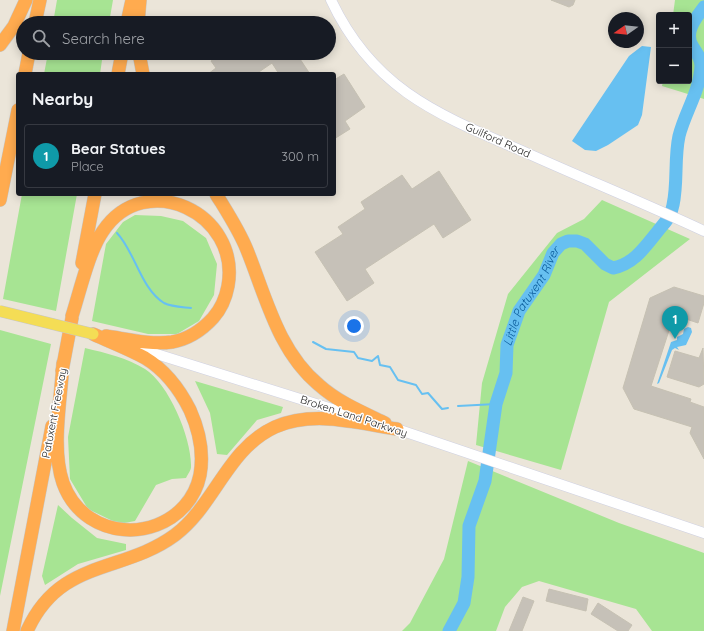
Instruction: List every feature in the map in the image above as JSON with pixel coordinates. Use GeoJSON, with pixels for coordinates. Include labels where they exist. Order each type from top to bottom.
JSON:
{"type":"FeatureCollection","features":[{"type":"Feature","properties":{"kind":"highway"},"geometry":{"type":"LineString","coordinates":[[19,16],[26,0]]}},
{"type":"Feature","properties":{"kind":"highway"},"geometry":{"type":"LineString","coordinates":[[37,16],[40,0]]}},
{"type":"Feature","properties":{"kind":"highway"},"geometry":{"type":"LineString","coordinates":[[129,16],[132,0]]}},
{"type":"Feature","properties":{"kind":"highway"},"geometry":{"type":"LineString","coordinates":[[139,16],[140,0]]}},
{"type":"Feature","properties":{"kind":"highway"},"geometry":{"type":"LineString","coordinates":[[0,46],[16,22]]}},
{"type":"Feature","properties":{"kind":"highway"},"geometry":{"type":"LineString","coordinates":[[25,72],[28,60]]}},
{"type":"Feature","properties":{"kind":"highway"},"geometry":{"type":"LineString","coordinates":[[118,72],[121,60]]}},
{"type":"Feature","properties":{"kind":"highway"},"geometry":{"type":"LineString","coordinates":[[140,60],[143,72]]}},
{"type":"Feature","properties":{"kind":"highway"},"geometry":{"type":"LineString","coordinates":[[0,200],[16,120]]}},
{"type":"Feature","properties":{"kind":"highway","name":"Patuxent Freeway"},"geometry":{"type":"LineString","coordinates":[[13,631],[95,196]]}},
{"type":"Feature","properties":{"kind":"highway"},"geometry":{"type":"LineString","coordinates":[[217,196],[240,236],[284,342],[304,371],[319,386],[343,403],[397,429]]}},
{"type":"Feature","properties":{"kind":"highway"},"geometry":{"type":"LineString","coordinates":[[72,316],[98,239],[103,230],[120,213],[140,204],[163,202],[186,207],[208,221],[219,235],[227,252],[230,277],[227,293],[222,305],[216,315],[205,326],[195,333],[173,342],[159,342],[93,334]]}},
{"type":"Feature","properties":{"kind":"highway"},"geometry":{"type":"LineString","coordinates":[[64,363],[57,447],[63,484],[72,500],[84,513],[94,520],[113,528],[124,530],[137,530],[152,527],[175,515],[191,497],[200,476],[202,460],[201,446],[193,417],[177,388],[156,366],[145,358],[93,334]]}},
{"type":"Feature","properties":{"kind":"highway"},"geometry":{"type":"LineString","coordinates":[[26,631],[46,601],[65,584],[81,574],[161,544],[187,525],[197,514],[225,473],[246,447],[274,428],[298,420],[326,418],[397,429]]}},
{"type":"Feature","properties":{"kind":"main road","name":"Broken Land Parkway"},"geometry":{"type":"LineString","coordinates":[[0,311],[93,334]]}},
{"type":"Feature","properties":{"kind":"street","name":"Guilford Road"},"geometry":{"type":"LineString","coordinates":[[331,0],[342,22],[365,54],[391,81],[415,100],[440,114],[687,223],[704,232]]}},
{"type":"Feature","properties":{"kind":"street","name":"Broken Land Parkway"},"geometry":{"type":"LineString","coordinates":[[93,334],[397,429],[704,533]]}},
{"type":"Feature","properties":{"kind":"green space"},"geometry":{"type":"Polygon","coordinates":[[[57,0],[113,0],[110,16],[54,16],[57,0]]]}},
{"type":"Feature","properties":{"kind":"green space"},"geometry":{"type":"Polygon","coordinates":[[[675,0],[704,0],[704,99],[662,86],[662,84],[692,84],[692,12],[673,12],[675,0]]]}},
{"type":"Feature","properties":{"kind":"green space"},"geometry":{"type":"Polygon","coordinates":[[[47,60],[102,60],[100,72],[44,72],[47,60]]]}},
{"type":"Feature","properties":{"kind":"green space"},"geometry":{"type":"Polygon","coordinates":[[[22,196],[77,196],[56,311],[3,299],[22,196]]]}},
{"type":"Feature","properties":{"kind":"green space"},"geometry":{"type":"Polygon","coordinates":[[[602,200],[690,239],[609,302],[561,470],[476,445],[482,383],[508,294],[557,233],[584,219],[602,200]]]}},
{"type":"Feature","properties":{"kind":"green space"},"geometry":{"type":"Polygon","coordinates":[[[135,215],[161,216],[183,221],[206,238],[217,264],[214,295],[199,321],[177,334],[148,334],[92,321],[106,244],[123,222],[135,215]]]}},
{"type":"Feature","properties":{"kind":"green space"},"geometry":{"type":"Polygon","coordinates":[[[0,330],[51,344],[0,596],[0,330]]]}},
{"type":"Feature","properties":{"kind":"green space"},"geometry":{"type":"Polygon","coordinates":[[[85,348],[124,359],[145,369],[154,376],[170,399],[188,442],[191,467],[186,478],[172,479],[156,485],[135,521],[119,524],[88,509],[70,479],[68,437],[85,348]]]}},
{"type":"Feature","properties":{"kind":"green space"},"geometry":{"type":"Polygon","coordinates":[[[195,381],[283,407],[281,413],[257,420],[227,455],[217,454],[210,413],[195,381]]]}},
{"type":"Feature","properties":{"kind":"green space"},"geometry":{"type":"Polygon","coordinates":[[[468,461],[619,523],[704,553],[704,631],[652,631],[636,609],[539,581],[522,587],[505,607],[496,631],[402,631],[410,623],[444,559],[468,461]]]}},
{"type":"Feature","properties":{"kind":"green space"},"geometry":{"type":"Polygon","coordinates":[[[58,505],[97,538],[126,544],[126,550],[78,564],[45,585],[42,576],[58,505]]]}},
{"type":"Feature","properties":{"kind":"water"},"geometry":{"type":"Polygon","coordinates":[[[644,46],[651,47],[642,115],[638,125],[608,145],[596,151],[585,150],[572,141],[629,56],[639,48],[644,48],[644,46]]]}},
{"type":"Feature","properties":{"kind":"water"},"geometry":{"type":"Polygon","coordinates":[[[688,327],[691,328],[692,332],[686,345],[677,347],[679,350],[675,348],[672,350],[659,383],[657,384],[671,342],[677,340],[677,337],[683,334],[684,329],[688,327]]]}},
{"type":"Feature","properties":{"kind":"building"},"geometry":{"type":"Polygon","coordinates":[[[551,0],[575,0],[573,5],[569,7],[551,0]]]}},
{"type":"Feature","properties":{"kind":"building"},"geometry":{"type":"Polygon","coordinates":[[[301,60],[309,72],[278,72],[272,63],[259,72],[211,72],[216,68],[211,61],[301,60]]]}},
{"type":"Feature","properties":{"kind":"building"},"geometry":{"type":"Polygon","coordinates":[[[344,74],[365,107],[345,121],[350,129],[336,138],[336,79],[344,74]]]}},
{"type":"Feature","properties":{"kind":"building"},"geometry":{"type":"Polygon","coordinates":[[[439,171],[471,220],[443,238],[434,224],[365,269],[374,283],[347,301],[315,252],[343,234],[338,227],[365,209],[361,202],[402,175],[412,189],[439,171]]]}},
{"type":"Feature","properties":{"kind":"building"},"geometry":{"type":"Polygon","coordinates":[[[674,287],[704,296],[704,303],[698,323],[674,315],[651,386],[691,399],[690,402],[704,407],[704,459],[690,433],[692,427],[634,409],[623,388],[650,298],[674,287]]]}},
{"type":"Feature","properties":{"kind":"building"},"geometry":{"type":"Polygon","coordinates":[[[703,348],[704,384],[699,387],[667,377],[675,351],[699,358],[703,348]]]}},
{"type":"Feature","properties":{"kind":"building"},"geometry":{"type":"Polygon","coordinates":[[[549,589],[588,599],[586,611],[546,601],[549,589]]]}},
{"type":"Feature","properties":{"kind":"building"},"geometry":{"type":"Polygon","coordinates":[[[523,597],[534,601],[522,631],[509,631],[523,597]]]}},
{"type":"Feature","properties":{"kind":"building"},"geometry":{"type":"Polygon","coordinates":[[[598,603],[632,625],[628,631],[618,631],[591,614],[598,603]]]}},
{"type":"Feature","properties":{"kind":"waterway","name":"Little Patuxent River"},"geometry":{"type":"LineString","coordinates":[[449,631],[464,603],[468,577],[469,526],[485,481],[496,404],[506,373],[507,345],[519,311],[544,275],[553,253],[561,244],[568,241],[577,241],[585,244],[605,264],[613,268],[633,259],[648,243],[669,216],[672,209],[674,196],[679,136],[700,75],[700,61],[690,42],[689,36],[694,21],[704,7]]}},
{"type":"Feature","properties":{"kind":"waterway"},"geometry":{"type":"LineString","coordinates":[[117,233],[129,250],[149,289],[156,297],[167,304],[191,308]]}},
{"type":"Feature","properties":{"kind":"waterway"},"geometry":{"type":"LineString","coordinates":[[313,342],[326,349],[354,352],[358,358],[372,361],[378,356],[380,365],[390,367],[398,380],[416,385],[422,394],[428,393],[442,409],[448,408]]}},
{"type":"Feature","properties":{"kind":"waterway"},"geometry":{"type":"LineString","coordinates":[[458,406],[496,404]]}},
{"type":"Feature","properties":{"kind":"place","name":"Bear Statues"},"geometry":{"type":"Point","coordinates":[675,339]}}]}
